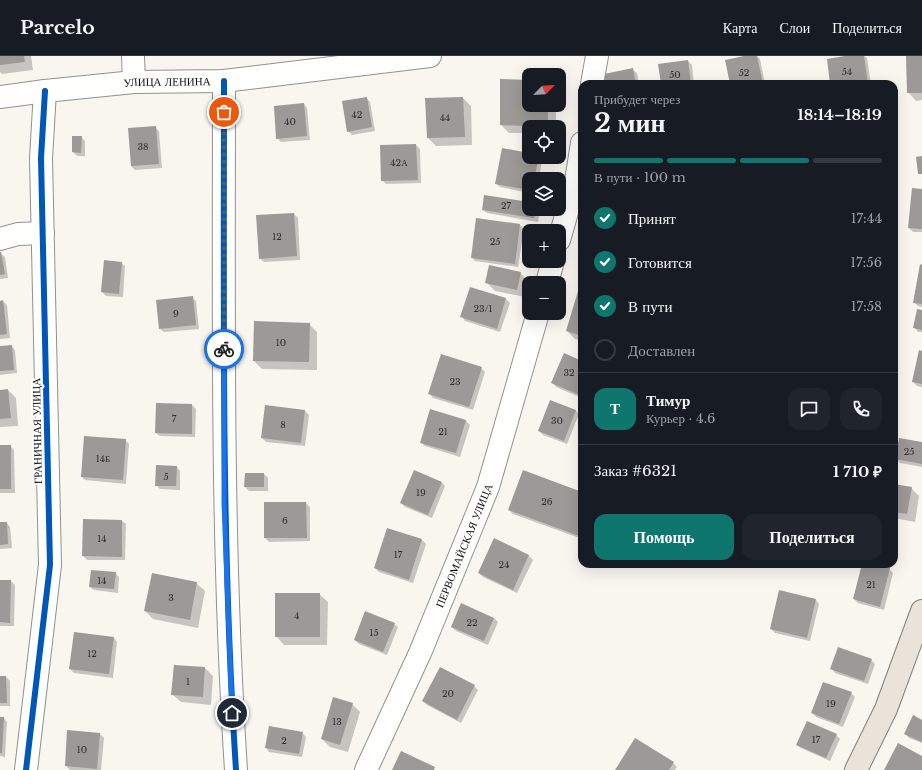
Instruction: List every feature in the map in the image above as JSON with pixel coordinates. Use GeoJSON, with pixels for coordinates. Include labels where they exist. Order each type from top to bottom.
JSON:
{"type":"FeatureCollection","features":[{"type":"Feature","properties":{"kind":"main road"},"geometry":{"type":"LineString","coordinates":[[856,770],[886,709],[922,611]]}},
{"type":"Feature","properties":{"kind":"street"},"geometry":{"type":"LineString","coordinates":[[133,56],[134,82]]}},
{"type":"Feature","properties":{"kind":"street","name":"УЛИЦА ЛЕНИНА"},"geometry":{"type":"LineString","coordinates":[[0,97],[134,82],[224,81],[430,56]]}},
{"type":"Feature","properties":{"kind":"street"},"geometry":{"type":"LineString","coordinates":[[593,80],[597,56]]}},
{"type":"Feature","properties":{"kind":"street"},"geometry":{"type":"LineString","coordinates":[[224,81],[224,503],[231,698],[236,770]]}},
{"type":"Feature","properties":{"kind":"street","name":"ГРАНИЧНАЯ УЛИЦА"},"geometry":{"type":"LineString","coordinates":[[26,770],[50,565],[41,158],[45,91]]}},
{"type":"Feature","properties":{"kind":"street"},"geometry":{"type":"LineString","coordinates":[[564,224],[576,181],[578,168]]}},
{"type":"Feature","properties":{"kind":"street"},"geometry":{"type":"LineString","coordinates":[[0,239],[18,234],[43,233]]}},
{"type":"Feature","properties":{"kind":"street","name":"ПЕРВОМАЙСКАЯ УЛИЦА"},"geometry":{"type":"LineString","coordinates":[[366,770],[420,653],[488,487],[536,320]]}},
{"type":"Feature","properties":{"kind":"building"},"geometry":{"type":"Polygon","coordinates":[[[0,56],[24,56],[25,62],[0,65],[0,56]]]}},
{"type":"Feature","properties":{"kind":"building"},"geometry":{"type":"Polygon","coordinates":[[[744,56],[757,56],[762,80],[729,80],[725,60],[744,56]]]}},
{"type":"Feature","properties":{"kind":"building"},"geometry":{"type":"Polygon","coordinates":[[[845,56],[864,56],[867,80],[830,80],[827,59],[845,56]]]}},
{"type":"Feature","properties":{"kind":"building"},"geometry":{"type":"Polygon","coordinates":[[[906,56],[922,56],[922,93],[907,93],[906,56]]]}},
{"type":"Feature","properties":{"kind":"building"},"geometry":{"type":"Polygon","coordinates":[[[688,60],[690,80],[660,80],[658,64],[688,60]]]}},
{"type":"Feature","properties":{"kind":"building"},"geometry":{"type":"Polygon","coordinates":[[[633,68],[635,80],[605,80],[604,74],[633,68]]]}},
{"type":"Feature","properties":{"kind":"building"},"geometry":{"type":"Polygon","coordinates":[[[500,79],[522,80],[522,112],[548,112],[548,120],[522,120],[522,126],[500,125],[500,79]]]}},
{"type":"Feature","properties":{"kind":"building"},"geometry":{"type":"Polygon","coordinates":[[[367,97],[372,127],[347,132],[342,101],[367,97]]]}},
{"type":"Feature","properties":{"kind":"building"},"geometry":{"type":"Polygon","coordinates":[[[463,97],[465,137],[427,138],[425,98],[463,97]]]}},
{"type":"Feature","properties":{"kind":"building"},"geometry":{"type":"Polygon","coordinates":[[[304,103],[307,136],[276,139],[274,106],[304,103]]]}},
{"type":"Feature","properties":{"kind":"building"},"geometry":{"type":"Polygon","coordinates":[[[156,126],[159,164],[131,166],[128,128],[156,126]]]}},
{"type":"Feature","properties":{"kind":"building"},"geometry":{"type":"Polygon","coordinates":[[[72,136],[82,136],[81,153],[72,152],[72,136]]]}},
{"type":"Feature","properties":{"kind":"building"},"geometry":{"type":"Polygon","coordinates":[[[416,144],[418,180],[381,181],[380,145],[416,144]]]}},
{"type":"Feature","properties":{"kind":"building"},"geometry":{"type":"Polygon","coordinates":[[[502,148],[522,152],[522,164],[537,164],[536,172],[522,172],[522,189],[495,184],[502,148]]]}},
{"type":"Feature","properties":{"kind":"building"},"geometry":{"type":"Polygon","coordinates":[[[922,156],[922,174],[918,174],[916,157],[922,156]]]}},
{"type":"Feature","properties":{"kind":"building"},"geometry":{"type":"Polygon","coordinates":[[[912,188],[922,189],[922,229],[908,228],[912,188]]]}},
{"type":"Feature","properties":{"kind":"building"},"geometry":{"type":"Polygon","coordinates":[[[484,195],[522,201],[522,216],[534,216],[534,218],[482,210],[484,195]]]}},
{"type":"Feature","properties":{"kind":"building"},"geometry":{"type":"Polygon","coordinates":[[[294,213],[297,256],[259,259],[256,215],[294,213]]]}},
{"type":"Feature","properties":{"kind":"building"},"geometry":{"type":"Polygon","coordinates":[[[476,218],[520,224],[515,264],[471,258],[476,218]]]}},
{"type":"Feature","properties":{"kind":"building"},"geometry":{"type":"Polygon","coordinates":[[[0,252],[5,274],[0,275],[0,252]]]}},
{"type":"Feature","properties":{"kind":"building"},"geometry":{"type":"Polygon","coordinates":[[[104,260],[122,262],[119,294],[101,292],[104,260]]]}},
{"type":"Feature","properties":{"kind":"building"},"geometry":{"type":"Polygon","coordinates":[[[920,264],[922,265],[922,304],[913,303],[920,264]]]}},
{"type":"Feature","properties":{"kind":"building"},"geometry":{"type":"Polygon","coordinates":[[[489,265],[521,272],[517,290],[485,283],[489,265]]]}},
{"type":"Feature","properties":{"kind":"building"},"geometry":{"type":"Polygon","coordinates":[[[470,287],[506,298],[497,329],[460,317],[470,287]]]}},
{"type":"Feature","properties":{"kind":"building"},"geometry":{"type":"Polygon","coordinates":[[[578,291],[578,335],[566,331],[578,291]]]}},
{"type":"Feature","properties":{"kind":"building"},"geometry":{"type":"Polygon","coordinates":[[[193,296],[196,325],[159,329],[156,300],[193,296]]]}},
{"type":"Feature","properties":{"kind":"building"},"geometry":{"type":"Polygon","coordinates":[[[3,300],[7,334],[0,335],[0,301],[3,300]]]}},
{"type":"Feature","properties":{"kind":"building"},"geometry":{"type":"Polygon","coordinates":[[[917,309],[922,310],[922,330],[913,328],[917,309]]]}},
{"type":"Feature","properties":{"kind":"building"},"geometry":{"type":"Polygon","coordinates":[[[254,321],[310,323],[309,362],[253,361],[254,321]]]}},
{"type":"Feature","properties":{"kind":"building"},"geometry":{"type":"Polygon","coordinates":[[[12,345],[14,370],[0,371],[0,346],[12,345]]]}},
{"type":"Feature","properties":{"kind":"building"},"geometry":{"type":"Polygon","coordinates":[[[919,350],[922,351],[922,384],[912,382],[919,350]]]}},
{"type":"Feature","properties":{"kind":"building"},"geometry":{"type":"Polygon","coordinates":[[[564,353],[578,359],[578,394],[551,383],[564,353]]]}},
{"type":"Feature","properties":{"kind":"building"},"geometry":{"type":"Polygon","coordinates":[[[441,354],[482,367],[469,407],[428,394],[441,354]]]}},
{"type":"Feature","properties":{"kind":"building"},"geometry":{"type":"Polygon","coordinates":[[[8,389],[11,418],[0,419],[0,390],[8,389]]]}},
{"type":"Feature","properties":{"kind":"building"},"geometry":{"type":"Polygon","coordinates":[[[550,400],[576,410],[564,441],[538,431],[550,400]]]}},
{"type":"Feature","properties":{"kind":"building"},"geometry":{"type":"Polygon","coordinates":[[[156,403],[192,404],[192,434],[155,433],[156,403]]]}},
{"type":"Feature","properties":{"kind":"building"},"geometry":{"type":"Polygon","coordinates":[[[265,405],[305,410],[301,443],[261,438],[265,405]]]}},
{"type":"Feature","properties":{"kind":"building"},"geometry":{"type":"Polygon","coordinates":[[[430,409],[466,420],[456,453],[420,443],[430,409]]]}},
{"type":"Feature","properties":{"kind":"building"},"geometry":{"type":"Polygon","coordinates":[[[84,436],[126,439],[123,480],[81,477],[84,436]]]}},
{"type":"Feature","properties":{"kind":"building"},"geometry":{"type":"Polygon","coordinates":[[[899,438],[922,442],[922,464],[898,460],[899,438]]]}},
{"type":"Feature","properties":{"kind":"building"},"geometry":{"type":"Polygon","coordinates":[[[0,445],[11,445],[11,489],[0,489],[0,445]]]}},
{"type":"Feature","properties":{"kind":"building"},"geometry":{"type":"Polygon","coordinates":[[[156,465],[177,466],[176,486],[155,486],[156,465]]]}},
{"type":"Feature","properties":{"kind":"building"},"geometry":{"type":"Polygon","coordinates":[[[414,470],[442,482],[428,515],[400,503],[414,470]]]}},
{"type":"Feature","properties":{"kind":"building"},"geometry":{"type":"Polygon","coordinates":[[[523,470],[578,491],[578,536],[508,510],[523,470]]]}},
{"type":"Feature","properties":{"kind":"building"},"geometry":{"type":"Polygon","coordinates":[[[245,473],[264,473],[264,487],[244,487],[245,473]]]}},
{"type":"Feature","properties":{"kind":"building"},"geometry":{"type":"Polygon","coordinates":[[[898,485],[912,487],[907,514],[898,513],[898,485]]]}},
{"type":"Feature","properties":{"kind":"building"},"geometry":{"type":"Polygon","coordinates":[[[264,502],[306,502],[307,538],[264,538],[264,502]]]}},
{"type":"Feature","properties":{"kind":"building"},"geometry":{"type":"Polygon","coordinates":[[[83,519],[122,520],[122,557],[82,556],[83,519]]]}},
{"type":"Feature","properties":{"kind":"building"},"geometry":{"type":"Polygon","coordinates":[[[0,522],[7,522],[8,544],[0,545],[0,522]]]}},
{"type":"Feature","properties":{"kind":"building"},"geometry":{"type":"Polygon","coordinates":[[[387,528],[422,539],[409,580],[374,568],[387,528]]]}},
{"type":"Feature","properties":{"kind":"building"},"geometry":{"type":"Polygon","coordinates":[[[494,538],[529,555],[513,590],[478,573],[494,538]]]}},
{"type":"Feature","properties":{"kind":"building"},"geometry":{"type":"Polygon","coordinates":[[[861,568],[890,568],[880,607],[853,599],[861,568]]]}},
{"type":"Feature","properties":{"kind":"building"},"geometry":{"type":"Polygon","coordinates":[[[91,570],[116,572],[114,589],[89,587],[91,570]]]}},
{"type":"Feature","properties":{"kind":"building"},"geometry":{"type":"Polygon","coordinates":[[[152,573],[197,582],[190,620],[144,611],[152,573]]]}},
{"type":"Feature","properties":{"kind":"building"},"geometry":{"type":"Polygon","coordinates":[[[0,580],[11,580],[10,623],[0,622],[0,580]]]}},
{"type":"Feature","properties":{"kind":"building"},"geometry":{"type":"Polygon","coordinates":[[[779,590],[816,599],[807,638],[770,629],[779,590]]]}},
{"type":"Feature","properties":{"kind":"building"},"geometry":{"type":"Polygon","coordinates":[[[275,593],[320,593],[320,637],[275,637],[275,593]]]}},
{"type":"Feature","properties":{"kind":"building"},"geometry":{"type":"Polygon","coordinates":[[[461,603],[494,618],[484,641],[451,627],[461,603]]]}},
{"type":"Feature","properties":{"kind":"building"},"geometry":{"type":"Polygon","coordinates":[[[365,611],[395,623],[383,652],[354,640],[365,611]]]}},
{"type":"Feature","properties":{"kind":"building"},"geometry":{"type":"Polygon","coordinates":[[[74,632],[114,637],[109,674],[69,669],[74,632]]]}},
{"type":"Feature","properties":{"kind":"building"},"geometry":{"type":"Polygon","coordinates":[[[838,647],[872,659],[864,681],[830,669],[838,647]]]}},
{"type":"Feature","properties":{"kind":"building"},"geometry":{"type":"Polygon","coordinates":[[[174,665],[205,667],[203,697],[171,695],[174,665]]]}},
{"type":"Feature","properties":{"kind":"building"},"geometry":{"type":"Polygon","coordinates":[[[440,667],[475,685],[457,720],[422,701],[440,667]]]}},
{"type":"Feature","properties":{"kind":"building"},"geometry":{"type":"Polygon","coordinates":[[[0,676],[6,676],[7,703],[0,703],[0,676]]]}},
{"type":"Feature","properties":{"kind":"building"},"geometry":{"type":"Polygon","coordinates":[[[823,682],[852,692],[839,724],[811,713],[823,682]]]}},
{"type":"Feature","properties":{"kind":"building"},"geometry":{"type":"Polygon","coordinates":[[[333,697],[353,703],[340,745],[321,739],[333,697]]]}},
{"type":"Feature","properties":{"kind":"building"},"geometry":{"type":"Polygon","coordinates":[[[913,715],[922,720],[922,742],[904,734],[913,715]]]}},
{"type":"Feature","properties":{"kind":"building"},"geometry":{"type":"Polygon","coordinates":[[[0,717],[4,717],[2,753],[0,753],[0,717]]]}},
{"type":"Feature","properties":{"kind":"building"},"geometry":{"type":"Polygon","coordinates":[[[807,721],[837,734],[826,758],[796,745],[807,721]]]}},
{"type":"Feature","properties":{"kind":"building"},"geometry":{"type":"Polygon","coordinates":[[[269,726],[303,732],[299,754],[265,748],[269,726]]]}},
{"type":"Feature","properties":{"kind":"building"},"geometry":{"type":"Polygon","coordinates":[[[67,730],[100,733],[97,769],[65,766],[67,730]]]}},
{"type":"Feature","properties":{"kind":"building"},"geometry":{"type":"Polygon","coordinates":[[[635,738],[674,762],[669,770],[615,770],[635,738]]]}},
{"type":"Feature","properties":{"kind":"building"},"geometry":{"type":"Polygon","coordinates":[[[898,743],[922,756],[922,770],[884,770],[898,743]]]}},
{"type":"Feature","properties":{"kind":"building"},"geometry":{"type":"Polygon","coordinates":[[[401,751],[435,767],[434,770],[392,770],[401,751]]]}},
{"type":"Feature","properties":{"kind":"cycle path"},"geometry":{"type":"LineString","coordinates":[[224,81],[224,426],[228,598],[236,770]]}},
{"type":"Feature","properties":{"kind":"cycle path"},"geometry":{"type":"LineString","coordinates":[[26,770],[50,565],[41,158],[45,91]]}},
{"type":"Feature","properties":{"kind":"way so far"},"geometry":{"type":"LineString","coordinates":[[224,112],[224,349]]}},
{"type":"Feature","properties":{"kind":"route"},"geometry":{"type":"LineString","coordinates":[[224,349],[224,503],[232,713]]}}]}
